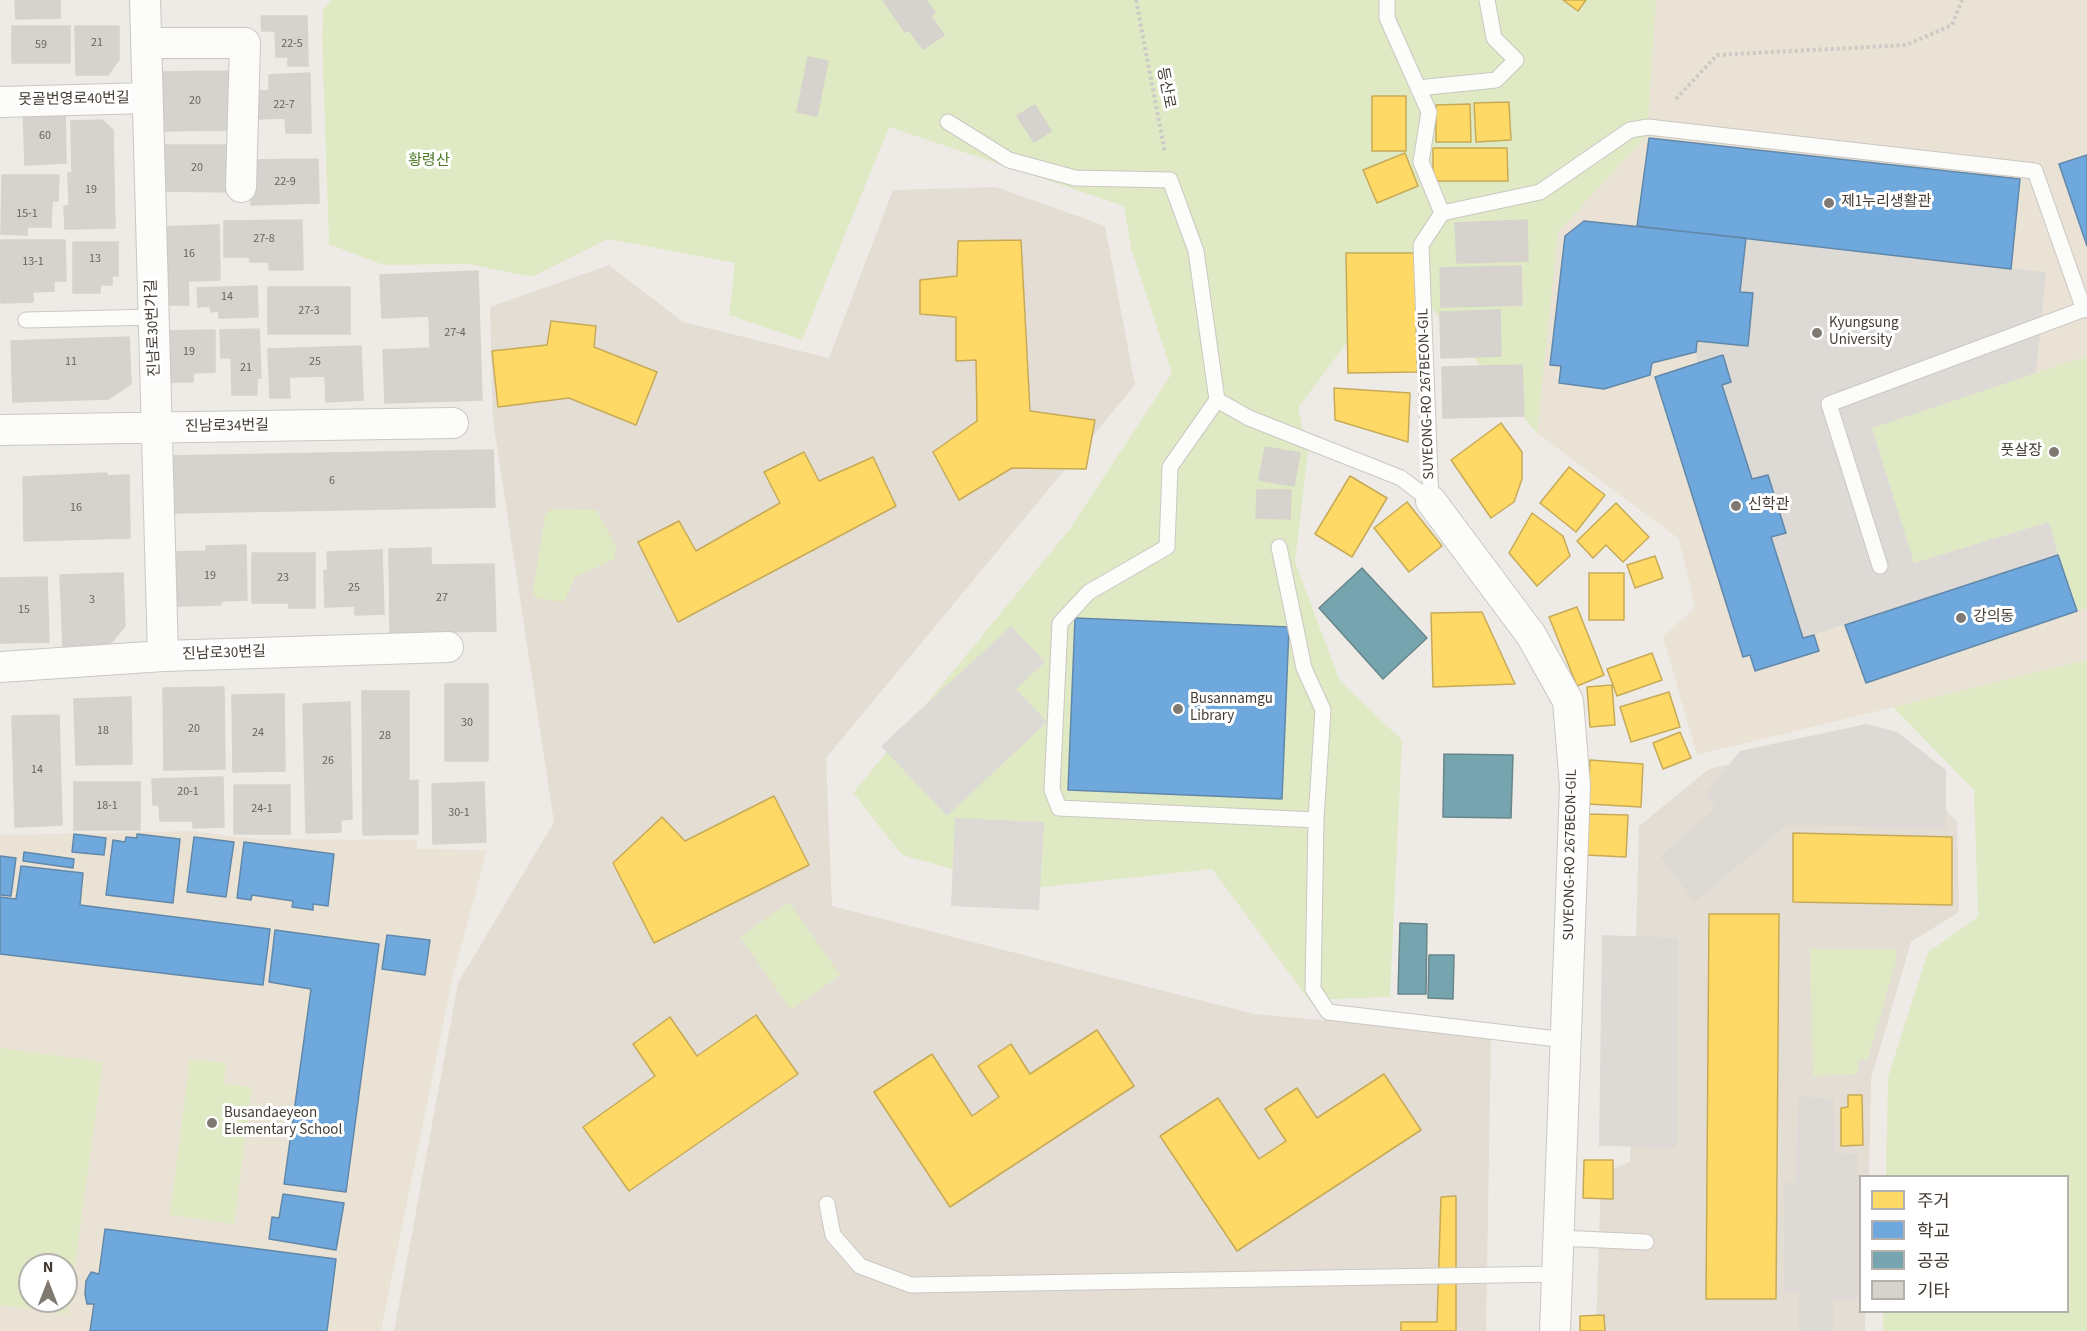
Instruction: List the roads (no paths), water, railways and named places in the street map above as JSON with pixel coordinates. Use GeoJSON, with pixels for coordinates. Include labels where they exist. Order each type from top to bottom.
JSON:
{"type":"FeatureCollection","features":[{"type":"Feature","properties":{"kind":"street","name":"진남로30번가길"},"geometry":{"type":"LineString","coordinates":[[145,0],[163,656]]}},
{"type":"Feature","properties":{"kind":"street"},"geometry":{"type":"LineString","coordinates":[[146,43],[245,43],[241,187]]}},
{"type":"Feature","properties":{"kind":"street","name":"못골번영로40번길"},"geometry":{"type":"LineString","coordinates":[[0,102],[147,98]]}},
{"type":"Feature","properties":{"kind":"street","name":"진남로34번길"},"geometry":{"type":"LineString","coordinates":[[0,430],[453,423]]}},
{"type":"Feature","properties":{"kind":"street","name":"SUYEONG-RO 267BEON-GIL"},"geometry":{"type":"LineString","coordinates":[[1431,501],[1531,635],[1568,701],[1575,786],[1555,1331]]}},
{"type":"Feature","properties":{"kind":"street","name":"진남로30번길"},"geometry":{"type":"LineString","coordinates":[[0,667],[163,656],[448,647]]}},
{"type":"Feature","properties":{"kind":"lane"},"geometry":{"type":"LineString","coordinates":[[1387,0],[1387,18],[1429,112],[1420,162],[1442,213],[1540,192],[1630,130],[1647,127],[2035,171],[2085,309],[1829,404],[1880,566]]}},
{"type":"Feature","properties":{"kind":"lane"},"geometry":{"type":"LineString","coordinates":[[1418,88],[1496,80],[1515,60],[1494,38],[1487,0]]}},
{"type":"Feature","properties":{"kind":"lane"},"geometry":{"type":"LineString","coordinates":[[948,122],[1009,160],[1075,178],[1170,180],[1196,252],[1217,400],[1170,467],[1167,547],[1089,592],[1060,624],[1052,790],[1059,808],[1316,820]]}},
{"type":"Feature","properties":{"kind":"lane","name":"SUYEONG-RO 267BEON-GIL"},"geometry":{"type":"LineString","coordinates":[[1431,501],[1420,245],[1442,213]]}},
{"type":"Feature","properties":{"kind":"lane"},"geometry":{"type":"LineString","coordinates":[[26,320],[153,316]]}},
{"type":"Feature","properties":{"kind":"lane"},"geometry":{"type":"LineString","coordinates":[[1217,400],[1250,418],[1401,478],[1431,501]]}},
{"type":"Feature","properties":{"kind":"lane"},"geometry":{"type":"LineString","coordinates":[[1279,547],[1304,668],[1323,710],[1316,820],[1313,989],[1328,1012],[1566,1040]]}},
{"type":"Feature","properties":{"kind":"lane"},"geometry":{"type":"LineString","coordinates":[[827,1204],[834,1235],[860,1266],[911,1285],[1558,1274]]}},
{"type":"Feature","properties":{"kind":"lane"},"geometry":{"type":"LineString","coordinates":[[1559,1238],[1646,1242]]}},
{"type":"Feature","properties":{"kind":"place","name":"제1누리생활관"},"geometry":{"type":"Point","coordinates":[1829,203]}},
{"type":"Feature","properties":{"kind":"place","name":"Kyungsung University"},"geometry":{"type":"Point","coordinates":[1817,333]}},
{"type":"Feature","properties":{"kind":"place","name":"풋살장"},"geometry":{"type":"Point","coordinates":[2054,452]}},
{"type":"Feature","properties":{"kind":"place","name":"신학관"},"geometry":{"type":"Point","coordinates":[1736,506]}},
{"type":"Feature","properties":{"kind":"place","name":"강의동"},"geometry":{"type":"Point","coordinates":[1961,618]}},
{"type":"Feature","properties":{"kind":"place","name":"Busannamgu Library"},"geometry":{"type":"Point","coordinates":[1178,709]}},
{"type":"Feature","properties":{"kind":"place","name":"Busandaeyeon Elementary School"},"geometry":{"type":"Point","coordinates":[212,1123]}},
{"type":"Feature","properties":{"kind":"park label","name":"황령산"},"geometry":{"type":"Point","coordinates":[429,162]}}]}
